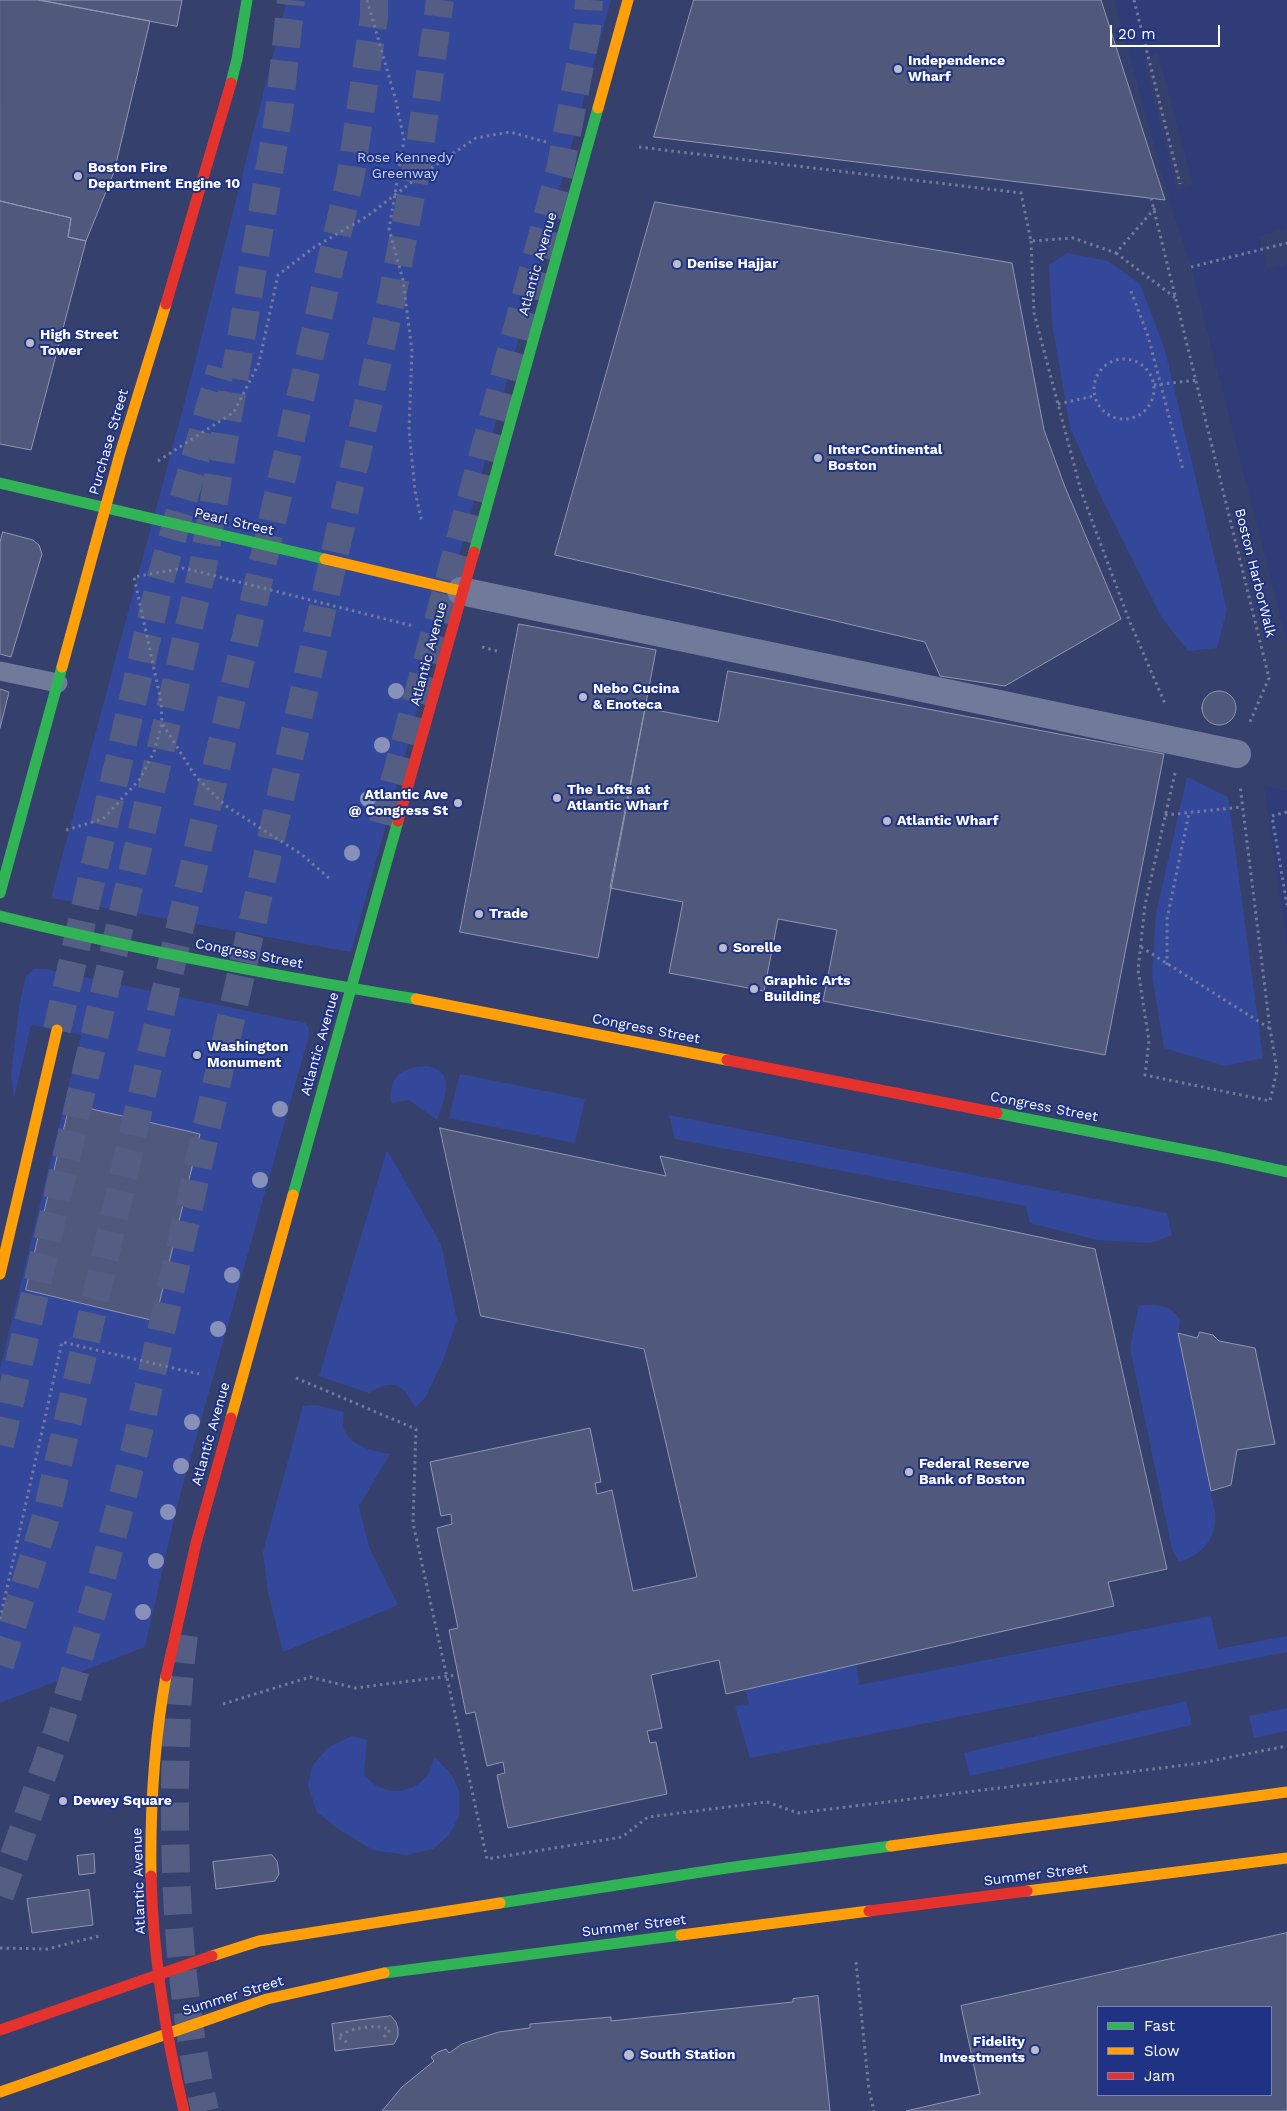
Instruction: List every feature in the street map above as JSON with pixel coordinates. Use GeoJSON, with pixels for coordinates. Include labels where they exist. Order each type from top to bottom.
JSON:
{"type":"FeatureCollection","features":[{"type":"Feature","properties":{"kind":"main road","name":"Purchase Street"},"geometry":{"type":"LineString","coordinates":[[0,893],[105,508],[215,141],[237,59],[247,0]]}},
{"type":"Feature","properties":{"kind":"main road","name":"Atlantic Avenue"},"geometry":{"type":"LineString","coordinates":[[184,2111],[167,2033],[158,1975],[152,1886],[152,1802],[156,1745],[172,1644],[196,1543],[628,0]]}},
{"type":"Feature","properties":{"kind":"main road","name":"Pearl Street"},"geometry":{"type":"LineString","coordinates":[[0,483],[461,591]]}},
{"type":"Feature","properties":{"kind":"main road","name":"Congress Street"},"geometry":{"type":"LineString","coordinates":[[0,916],[73,934],[291,978],[352,987],[1287,1172]]}},
{"type":"Feature","properties":{"kind":"main road"},"geometry":{"type":"LineString","coordinates":[[0,1274],[57,1030]]}},
{"type":"Feature","properties":{"kind":"main road"},"geometry":{"type":"LineString","coordinates":[[0,2030],[236,1947],[259,1941],[728,1868],[1287,1792]]}},
{"type":"Feature","properties":{"kind":"main road","name":"Summer Street"},"geometry":{"type":"LineString","coordinates":[[0,2092],[267,1999],[375,1974],[1287,1858]]}},
{"type":"Feature","properties":{"kind":"street"},"geometry":{"type":"LineString","coordinates":[[461,591],[1237,754]]}},
{"type":"Feature","properties":{"kind":"lane"},"geometry":{"type":"LineString","coordinates":[[0,671],[58,683]]}},
{"type":"Feature","properties":{"kind":"path"},"geometry":{"type":"LineString","coordinates":[[367,0],[396,101],[404,140],[389,228],[403,280],[411,342],[409,430],[415,491],[422,523]]}},
{"type":"Feature","properties":{"kind":"path"},"geometry":{"type":"LineString","coordinates":[[1134,0],[1180,184]]}},
{"type":"Feature","properties":{"kind":"path"},"geometry":{"type":"LineString","coordinates":[[158,461],[234,412],[259,363],[278,275],[313,248],[366,217],[421,175],[476,138],[510,132],[546,142]]}},
{"type":"Feature","properties":{"kind":"path"},"geometry":{"type":"LineString","coordinates":[[639,147],[1021,193],[1030,241],[1074,238],[1116,253],[1177,299]]}},
{"type":"Feature","properties":{"kind":"path","name":"Boston HarborWalk"},"geometry":{"type":"LineString","coordinates":[[1151,198],[1269,678],[1237,754],[1242,807],[1277,1070],[1270,1101]]}},
{"type":"Feature","properties":{"kind":"path"},"geometry":{"type":"LineString","coordinates":[[1116,253],[1155,208]]}},
{"type":"Feature","properties":{"kind":"path"},"geometry":{"type":"LineString","coordinates":[[1191,267],[1287,243]]}},
{"type":"Feature","properties":{"kind":"path"},"geometry":{"type":"LineString","coordinates":[[1131,290],[1148,336],[1183,470]]}},
{"type":"Feature","properties":{"kind":"path"},"geometry":{"type":"LineString","coordinates":[[1123,358],[1134,360],[1146,367],[1152,376],[1154,385],[1152,400],[1147,409],[1129,419],[1118,419],[1106,414],[1094,396],[1095,378],[1100,369],[1108,362],[1123,358]]}},
{"type":"Feature","properties":{"kind":"path"},"geometry":{"type":"LineString","coordinates":[[1154,385],[1196,380]]}},
{"type":"Feature","properties":{"kind":"path"},"geometry":{"type":"LineString","coordinates":[[1058,404],[1094,396]]}},
{"type":"Feature","properties":{"kind":"path"},"geometry":{"type":"LineString","coordinates":[[66,830],[103,819],[140,779],[154,752],[162,723],[161,702],[134,577],[184,568],[413,626]]}},
{"type":"Feature","properties":{"kind":"path"},"geometry":{"type":"LineString","coordinates":[[482,647],[497,652]]}},
{"type":"Feature","properties":{"kind":"path"},"geometry":{"type":"LineString","coordinates":[[162,723],[196,777],[226,806],[301,854],[329,878]]}},
{"type":"Feature","properties":{"kind":"path"},"geometry":{"type":"LineString","coordinates":[[1166,815],[1242,807]]}},
{"type":"Feature","properties":{"kind":"path"},"geometry":{"type":"LineString","coordinates":[[1287,812],[1272,816],[1287,905]]}},
{"type":"Feature","properties":{"kind":"path"},"geometry":{"type":"LineString","coordinates":[[1167,965],[1167,919],[1189,813]]}},
{"type":"Feature","properties":{"kind":"path"},"geometry":{"type":"LineString","coordinates":[[1141,947],[1270,1028]]}},
{"type":"Feature","properties":{"kind":"path"},"geometry":{"type":"LineString","coordinates":[[0,1619],[62,1342],[199,1374]]}},
{"type":"Feature","properties":{"kind":"path"},"geometry":{"type":"LineString","coordinates":[[296,1378],[416,1429],[413,1523],[487,1859],[622,1837],[648,1817],[767,1802],[798,1813],[1201,1763],[1287,1746]]}},
{"type":"Feature","properties":{"kind":"path"},"geometry":{"type":"LineString","coordinates":[[223,1704],[310,1677],[355,1688],[458,1675]]}},
{"type":"Feature","properties":{"kind":"path"},"geometry":{"type":"LineString","coordinates":[[0,1948],[47,1949],[100,1936]]}},
{"type":"Feature","properties":{"kind":"path"},"geometry":{"type":"LineString","coordinates":[[856,1962],[869,2090],[874,2111]]}},
{"type":"Feature","properties":{"kind":"path"},"geometry":{"type":"LineString","coordinates":[[347,2042],[338,2037],[346,2030],[383,2026],[390,2030],[384,2038]]}},
{"type":"Feature","properties":{"kind":"green space","name":"Rose Kennedy Greenway"},"geometry":{"type":"Polygon","coordinates":[[[287,0],[611,0],[351,952],[51,898],[185,401],[287,0]]]}},
{"type":"Feature","properties":{"kind":"green space"},"geometry":{"type":"Polygon","coordinates":[[[1067,253],[1108,261],[1140,284],[1165,350],[1227,610],[1217,648],[1188,651],[1162,618],[1100,495],[1070,427],[1052,324],[1049,265],[1067,253]]]}},
{"type":"Feature","properties":{"kind":"green space"},"geometry":{"type":"Polygon","coordinates":[[[1187,777],[1228,797],[1263,1058],[1225,1066],[1164,1048],[1152,974],[1156,913],[1187,777]]]}},
{"type":"Feature","properties":{"kind":"green space"},"geometry":{"type":"Polygon","coordinates":[[[34,969],[45,969],[305,1023],[309,1029],[308,1039],[177,1506],[145,1647],[0,1703],[0,1369],[81,1035],[31,1025],[14,1098],[11,1075],[19,1007],[26,976],[34,969]]]}},
{"type":"Feature","properties":{"kind":"green space"},"geometry":{"type":"Polygon","coordinates":[[[429,1066],[444,1076],[446,1082],[445,1098],[437,1120],[409,1100],[391,1103],[391,1089],[395,1079],[402,1072],[415,1067],[429,1066]]]}},
{"type":"Feature","properties":{"kind":"green space"},"geometry":{"type":"Polygon","coordinates":[[[460,1074],[585,1099],[575,1143],[449,1118],[460,1074]]]}},
{"type":"Feature","properties":{"kind":"green space"},"geometry":{"type":"Polygon","coordinates":[[[669,1115],[1167,1213],[1172,1235],[1151,1243],[1098,1240],[1030,1223],[1026,1206],[675,1139],[669,1115]]]}},
{"type":"Feature","properties":{"kind":"green space"},"geometry":{"type":"Polygon","coordinates":[[[387,1150],[441,1244],[457,1320],[442,1363],[425,1398],[415,1408],[411,1399],[402,1388],[396,1386],[385,1386],[369,1393],[319,1376],[387,1150]]]}},
{"type":"Feature","properties":{"kind":"green space"},"geometry":{"type":"Polygon","coordinates":[[[1139,1305],[1162,1306],[1172,1310],[1180,1320],[1178,1333],[1215,1513],[1214,1531],[1207,1544],[1195,1555],[1179,1562],[1172,1549],[1130,1348],[1139,1305]]]}},
{"type":"Feature","properties":{"kind":"green space"},"geometry":{"type":"Polygon","coordinates":[[[315,1405],[344,1412],[343,1422],[345,1431],[355,1443],[371,1450],[390,1454],[359,1506],[369,1547],[398,1605],[283,1652],[268,1592],[263,1552],[303,1406],[315,1405]]]}},
{"type":"Feature","properties":{"kind":"green space"},"geometry":{"type":"Polygon","coordinates":[[[1211,1616],[1218,1649],[1287,1636],[1287,1652],[750,1758],[735,1706],[749,1704],[745,1689],[856,1664],[859,1685],[1211,1616]]]}},
{"type":"Feature","properties":{"kind":"green space"},"geometry":{"type":"Polygon","coordinates":[[[1186,1701],[1192,1725],[970,1776],[964,1753],[1186,1701]]]}},
{"type":"Feature","properties":{"kind":"green space"},"geometry":{"type":"Polygon","coordinates":[[[1287,1708],[1287,1731],[1254,1738],[1249,1716],[1287,1708]]]}},
{"type":"Feature","properties":{"kind":"green space"},"geometry":{"type":"Polygon","coordinates":[[[352,1736],[367,1740],[364,1775],[378,1786],[394,1791],[410,1788],[418,1784],[428,1774],[435,1757],[452,1775],[459,1791],[459,1816],[449,1835],[433,1849],[406,1855],[373,1850],[338,1829],[317,1812],[308,1786],[312,1766],[329,1747],[352,1736]]]}},
{"type":"Feature","properties":{"kind":"shaded area"},"geometry":{"type":"Polygon","coordinates":[[[1114,0],[1287,0],[1287,643],[1191,267],[1171,205],[1114,0]]]}},
{"type":"Feature","properties":{"kind":"shaded area"},"geometry":{"type":"Polygon","coordinates":[[[1264,786],[1287,791],[1287,945],[1264,786]]]}},
{"type":"Feature","properties":{"kind":"pier"},"geometry":{"type":"Polygon","coordinates":[[[1158,53],[1193,185],[1177,190],[1144,60],[1158,53]]]}},
{"type":"Feature","properties":{"kind":"pier"},"geometry":{"type":"Polygon","coordinates":[[[1287,228],[1287,264],[1267,269],[1259,236],[1287,228]]]}},
{"type":"Feature","properties":{"kind":"building"},"geometry":{"type":"Polygon","coordinates":[[[0,0],[39,0],[150,21],[114,172],[86,241],[68,237],[71,218],[0,201],[0,0]]]}},
{"type":"Feature","properties":{"kind":"building"},"geometry":{"type":"Polygon","coordinates":[[[39,0],[182,0],[177,26],[39,0]]]}},
{"type":"Feature","properties":{"kind":"building","name":"Independence Wharf"},"geometry":{"type":"Polygon","coordinates":[[[694,0],[1101,0],[1165,200],[654,137],[694,0]]]}},
{"type":"Feature","properties":{"kind":"building","name":"High Street Tower"},"geometry":{"type":"Polygon","coordinates":[[[0,201],[71,218],[68,237],[86,241],[31,450],[0,444],[0,201]]]}},
{"type":"Feature","properties":{"kind":"building","name":"InterContinental Boston"},"geometry":{"type":"Polygon","coordinates":[[[655,202],[1012,263],[1044,430],[1065,487],[1121,619],[1005,686],[940,676],[925,642],[555,555],[655,202]]]}},
{"type":"Feature","properties":{"kind":"building"},"geometry":{"type":"Polygon","coordinates":[[[3,532],[33,540],[39,545],[42,554],[11,657],[0,654],[0,543],[3,532]]]}},
{"type":"Feature","properties":{"kind":"building","name":"The Lofts at Atlantic Wharf"},"geometry":{"type":"Polygon","coordinates":[[[519,624],[656,650],[598,958],[460,932],[519,624]]]}},
{"type":"Feature","properties":{"kind":"building","name":"Atlantic Wharf"},"geometry":{"type":"Polygon","coordinates":[[[728,671],[1164,754],[1105,1055],[823,1001],[837,930],[778,919],[764,991],[669,973],[683,902],[610,888],[645,708],[718,722],[728,671]]]}},
{"type":"Feature","properties":{"kind":"building"},"geometry":{"type":"Polygon","coordinates":[[[0,689],[9,692],[0,728],[0,689]]]}},
{"type":"Feature","properties":{"kind":"building"},"geometry":{"type":"Polygon","coordinates":[[[1219,691],[1226,692],[1231,696],[1235,701],[1235,715],[1231,720],[1226,724],[1219,725],[1212,724],[1207,720],[1203,715],[1202,708],[1203,701],[1207,696],[1212,692],[1219,691]]]}},
{"type":"Feature","properties":{"kind":"building"},"geometry":{"type":"Polygon","coordinates":[[[70,1104],[200,1134],[155,1321],[26,1290],[70,1104]]]}},
{"type":"Feature","properties":{"kind":"building","name":"Federal Reserve Bank of Boston"},"geometry":{"type":"Polygon","coordinates":[[[440,1128],[666,1176],[660,1156],[1095,1249],[1167,1569],[1108,1582],[1114,1606],[726,1694],[719,1660],[651,1675],[662,1728],[647,1731],[650,1743],[656,1742],[667,1794],[508,1828],[497,1775],[505,1773],[503,1762],[487,1766],[475,1712],[466,1714],[449,1630],[458,1628],[437,1528],[452,1524],[451,1514],[441,1516],[430,1462],[590,1428],[601,1482],[595,1483],[597,1494],[612,1490],[633,1591],[697,1577],[644,1349],[481,1316],[440,1128]]]}},
{"type":"Feature","properties":{"kind":"building"},"geometry":{"type":"Polygon","coordinates":[[[1200,1332],[1213,1335],[1219,1341],[1255,1348],[1275,1444],[1237,1450],[1231,1485],[1211,1491],[1178,1333],[1197,1338],[1200,1332]]]}},
{"type":"Feature","properties":{"kind":"building"},"geometry":{"type":"Polygon","coordinates":[[[94,1854],[95,1873],[79,1875],[77,1856],[94,1854]]]}},
{"type":"Feature","properties":{"kind":"building"},"geometry":{"type":"Polygon","coordinates":[[[272,1855],[277,1861],[279,1874],[275,1881],[216,1889],[213,1862],[272,1855]]]}},
{"type":"Feature","properties":{"kind":"building"},"geometry":{"type":"Polygon","coordinates":[[[89,1890],[93,1925],[32,1933],[27,1899],[89,1890]]]}},
{"type":"Feature","properties":{"kind":"building","name":"Fidelity Investments"},"geometry":{"type":"Polygon","coordinates":[[[1287,1933],[1287,2111],[906,2111],[980,2094],[961,2006],[1287,1933]]]}},
{"type":"Feature","properties":{"kind":"building","name":"South Station"},"geometry":{"type":"Polygon","coordinates":[[[818,1996],[830,2111],[382,2111],[402,2087],[434,2061],[431,2057],[438,2052],[446,2049],[449,2053],[462,2044],[499,2032],[530,2028],[530,2024],[611,2017],[611,2021],[793,2002],[793,1999],[818,1996]]]}},
{"type":"Feature","properties":{"kind":"building"},"geometry":{"type":"Polygon","coordinates":[[[391,2016],[396,2022],[398,2029],[398,2036],[394,2044],[335,2051],[332,2024],[391,2016]]]}},
{"type":"Feature","properties":{"kind":"tunnel"},"geometry":{"type":"LineString","coordinates":[[0,1445],[203,566],[279,112],[291,0]]}},
{"type":"Feature","properties":{"kind":"tunnel"},"geometry":{"type":"LineString","coordinates":[[0,1665],[46,1517],[351,174],[374,17],[374,0]]}},
{"type":"Feature","properties":{"kind":"tunnel"},"geometry":{"type":"LineString","coordinates":[[0,1896],[59,1727],[99,1589],[137,1440],[392,297],[419,153],[440,0]]}},
{"type":"Feature","properties":{"kind":"tunnel"},"geometry":{"type":"LineString","coordinates":[[383,824],[560,170],[587,29],[589,0]]}},
{"type":"Feature","properties":{"kind":"tunnel"},"geometry":{"type":"LineString","coordinates":[[57,1030],[160,581],[221,368]]}},
{"type":"Feature","properties":{"kind":"tunnel"},"geometry":{"type":"LineString","coordinates":[[184,1635],[176,1729],[176,1868],[185,1990],[190,2031],[205,2111]]}},
{"type":"Feature","properties":{"kind":"traffic: fast"},"geometry":{"type":"LineString","coordinates":[[231,83],[247,0]]}},
{"type":"Feature","properties":{"kind":"traffic: fast"},"geometry":{"type":"LineString","coordinates":[[474,552],[598,108]]}},
{"type":"Feature","properties":{"kind":"traffic: fast"},"geometry":{"type":"LineString","coordinates":[[0,483],[325,559]]}},
{"type":"Feature","properties":{"kind":"traffic: fast"},"geometry":{"type":"LineString","coordinates":[[0,893],[62,667]]}},
{"type":"Feature","properties":{"kind":"traffic: fast"},"geometry":{"type":"LineString","coordinates":[[293,1195],[398,821]]}},
{"type":"Feature","properties":{"kind":"traffic: fast"},"geometry":{"type":"LineString","coordinates":[[0,916],[207,962],[416,999]]}},
{"type":"Feature","properties":{"kind":"traffic: fast"},"geometry":{"type":"LineString","coordinates":[[997,1113],[1216,1156],[1287,1172]]}},
{"type":"Feature","properties":{"kind":"traffic: fast"},"geometry":{"type":"LineString","coordinates":[[500,1903],[727,1868],[891,1846]]}},
{"type":"Feature","properties":{"kind":"traffic: fast"},"geometry":{"type":"LineString","coordinates":[[384,1973],[681,1935]]}},
{"type":"Feature","properties":{"kind":"traffic: slow"},"geometry":{"type":"LineString","coordinates":[[598,108],[628,0]]}},
{"type":"Feature","properties":{"kind":"traffic: slow"},"geometry":{"type":"LineString","coordinates":[[62,667],[120,454],[166,304]]}},
{"type":"Feature","properties":{"kind":"traffic: slow"},"geometry":{"type":"LineString","coordinates":[[325,559],[461,591]]}},
{"type":"Feature","properties":{"kind":"traffic: slow"},"geometry":{"type":"LineString","coordinates":[[416,999],[727,1060]]}},
{"type":"Feature","properties":{"kind":"traffic: slow"},"geometry":{"type":"LineString","coordinates":[[0,1274],[57,1030]]}},
{"type":"Feature","properties":{"kind":"traffic: slow"},"geometry":{"type":"LineString","coordinates":[[231,1418],[293,1195]]}},
{"type":"Feature","properties":{"kind":"traffic: slow"},"geometry":{"type":"LineString","coordinates":[[151,1876],[154,1776],[158,1726],[166,1676]]}},
{"type":"Feature","properties":{"kind":"traffic: slow"},"geometry":{"type":"LineString","coordinates":[[891,1846],[1287,1792]]}},
{"type":"Feature","properties":{"kind":"traffic: slow"},"geometry":{"type":"LineString","coordinates":[[1027,1891],[1287,1858]]}},
{"type":"Feature","properties":{"kind":"traffic: slow"},"geometry":{"type":"LineString","coordinates":[[212,1956],[259,1941],[500,1903]]}},
{"type":"Feature","properties":{"kind":"traffic: slow"},"geometry":{"type":"LineString","coordinates":[[681,1935],[869,1911]]}},
{"type":"Feature","properties":{"kind":"traffic: slow"},"geometry":{"type":"LineString","coordinates":[[0,2092],[267,1999],[384,1973]]}},
{"type":"Feature","properties":{"kind":"traffic: jam"},"geometry":{"type":"LineString","coordinates":[[166,304],[231,83]]}},
{"type":"Feature","properties":{"kind":"traffic: jam"},"geometry":{"type":"LineString","coordinates":[[398,821],[474,552]]}},
{"type":"Feature","properties":{"kind":"traffic: jam"},"geometry":{"type":"LineString","coordinates":[[727,1060],[997,1113]]}},
{"type":"Feature","properties":{"kind":"traffic: jam"},"geometry":{"type":"LineString","coordinates":[[166,1676],[196,1543],[231,1418]]}},
{"type":"Feature","properties":{"kind":"traffic: jam"},"geometry":{"type":"LineString","coordinates":[[151,1876],[154,1936],[161,1994],[171,2053],[184,2111]]}},
{"type":"Feature","properties":{"kind":"traffic: jam"},"geometry":{"type":"LineString","coordinates":[[869,1911],[1027,1891]]}},
{"type":"Feature","properties":{"kind":"traffic: jam"},"geometry":{"type":"LineString","coordinates":[[0,2030],[212,1956]]}},
{"type":"Feature","properties":{"kind":"place","name":"Independence Wharf"},"geometry":{"type":"Point","coordinates":[898,69]}},
{"type":"Feature","properties":{"kind":"place","name":"Boston Fire Department Engine 10"},"geometry":{"type":"Point","coordinates":[78,176]}},
{"type":"Feature","properties":{"kind":"place","name":"Denise Hajjar"},"geometry":{"type":"Point","coordinates":[677,264]}},
{"type":"Feature","properties":{"kind":"place","name":"High Street Tower"},"geometry":{"type":"Point","coordinates":[30,343]}},
{"type":"Feature","properties":{"kind":"place","name":"InterContinental Boston"},"geometry":{"type":"Point","coordinates":[818,458]}},
{"type":"Feature","properties":{"kind":"place","name":"Nebo Cucina & Enoteca"},"geometry":{"type":"Point","coordinates":[583,697]}},
{"type":"Feature","properties":{"kind":"place","name":"The Lofts at Atlantic Wharf"},"geometry":{"type":"Point","coordinates":[557,798]}},
{"type":"Feature","properties":{"kind":"place","name":"Atlantic Ave @ Congress St"},"geometry":{"type":"Point","coordinates":[458,803]}},
{"type":"Feature","properties":{"kind":"place","name":"Atlantic Wharf"},"geometry":{"type":"Point","coordinates":[887,821]}},
{"type":"Feature","properties":{"kind":"place","name":"Trade"},"geometry":{"type":"Point","coordinates":[479,914]}},
{"type":"Feature","properties":{"kind":"place","name":"Sorelle"},"geometry":{"type":"Point","coordinates":[723,948]}},
{"type":"Feature","properties":{"kind":"place","name":"Graphic Arts Building"},"geometry":{"type":"Point","coordinates":[754,989]}},
{"type":"Feature","properties":{"kind":"place","name":"Washington Monument"},"geometry":{"type":"Point","coordinates":[197,1055]}},
{"type":"Feature","properties":{"kind":"place","name":"Federal Reserve Bank of Boston"},"geometry":{"type":"Point","coordinates":[909,1472]}},
{"type":"Feature","properties":{"kind":"place","name":"Dewey Square"},"geometry":{"type":"Point","coordinates":[63,1801]}},
{"type":"Feature","properties":{"kind":"place","name":"Fidelity Investments"},"geometry":{"type":"Point","coordinates":[1035,2050]}},
{"type":"Feature","properties":{"kind":"place","name":"South Station"},"geometry":{"type":"Point","coordinates":[629,2055]}}]}
